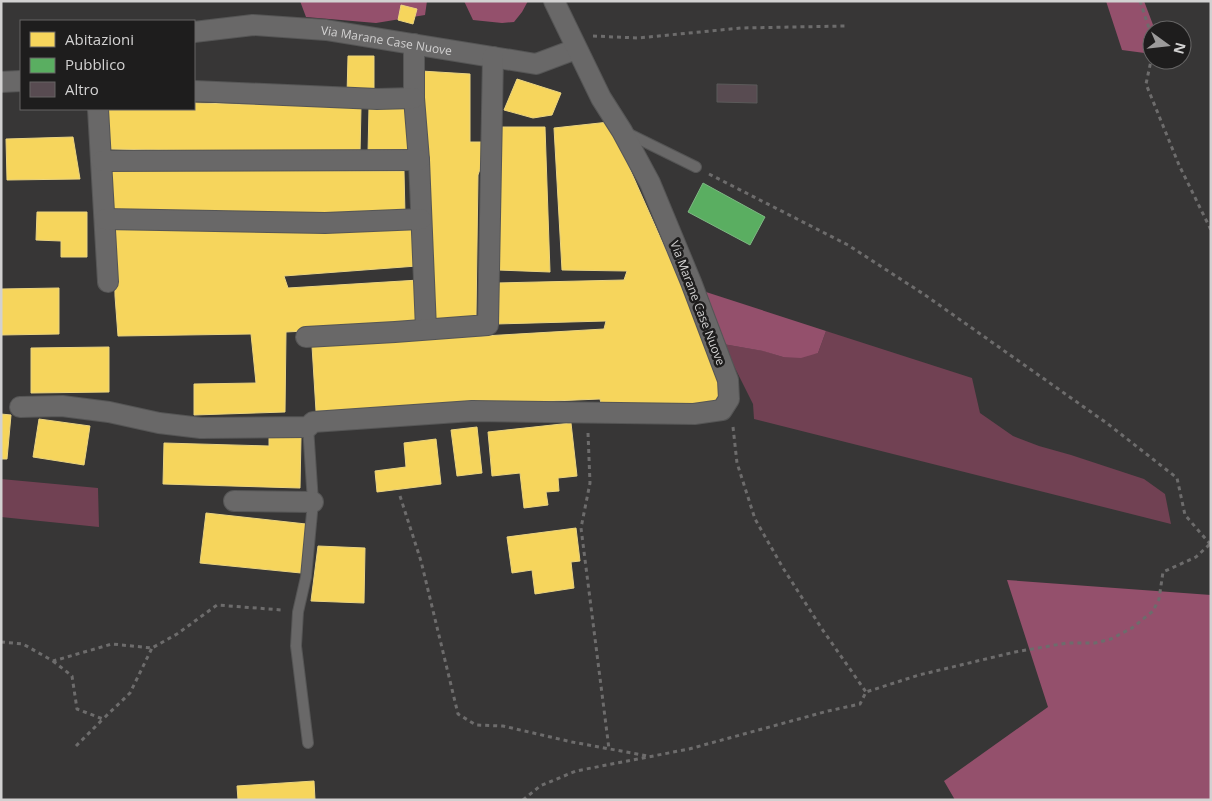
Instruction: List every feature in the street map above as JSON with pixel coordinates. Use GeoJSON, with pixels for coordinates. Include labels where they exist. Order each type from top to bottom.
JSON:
{"type":"FeatureCollection","features":[{"type":"Feature","properties":{"kind":"street","name":"Via Marane Case Nuove"},"geometry":{"type":"LineString","coordinates":[[554,1],[601,98],[622,130],[650,183],[691,282],[728,380],[729,399]]}},
{"type":"Feature","properties":{"kind":"street","name":"Via Marane Case Nuove"},"geometry":{"type":"LineString","coordinates":[[195,32],[253,25],[326,30],[536,64],[576,49]]}},
{"type":"Feature","properties":{"kind":"street"},"geometry":{"type":"LineString","coordinates":[[414,44],[414,98],[419,160],[426,329]]}},
{"type":"Feature","properties":{"kind":"street"},"geometry":{"type":"LineString","coordinates":[[306,337],[488,325],[493,57]]}},
{"type":"Feature","properties":{"kind":"street"},"geometry":{"type":"LineString","coordinates":[[1,82],[20,81]]}},
{"type":"Feature","properties":{"kind":"street"},"geometry":{"type":"LineString","coordinates":[[195,91],[368,99],[414,98]]}},
{"type":"Feature","properties":{"kind":"street"},"geometry":{"type":"LineString","coordinates":[[98,110],[108,282]]}},
{"type":"Feature","properties":{"kind":"street"},"geometry":{"type":"LineString","coordinates":[[102,161],[419,160]]}},
{"type":"Feature","properties":{"kind":"street"},"geometry":{"type":"LineString","coordinates":[[105,219],[325,223],[421,219]]}},
{"type":"Feature","properties":{"kind":"street"},"geometry":{"type":"LineString","coordinates":[[20,406],[62,406],[109,412],[159,423],[201,428],[308,427],[313,422],[472,411],[694,414],[722,410],[729,399]]}},
{"type":"Feature","properties":{"kind":"street"},"geometry":{"type":"LineString","coordinates":[[234,501],[313,502]]}},
{"type":"Feature","properties":{"kind":"lane"},"geometry":{"type":"LineString","coordinates":[[622,130],[696,167]]}},
{"type":"Feature","properties":{"kind":"lane"},"geometry":{"type":"LineString","coordinates":[[308,427],[313,502],[306,576],[298,612],[296,646],[308,742]]}},
{"type":"Feature","properties":{"kind":"path"},"geometry":{"type":"LineString","coordinates":[[1140,1],[1146,20]]}},
{"type":"Feature","properties":{"kind":"path"},"geometry":{"type":"LineString","coordinates":[[576,49],[592,36],[638,38],[740,28],[846,26]]}},
{"type":"Feature","properties":{"kind":"path"},"geometry":{"type":"LineString","coordinates":[[1149,70],[1146,84],[1178,165],[1211,230]]}},
{"type":"Feature","properties":{"kind":"path"},"geometry":{"type":"LineString","coordinates":[[523,800],[540,786],[576,771],[689,749],[860,704],[866,692],[919,675],[1015,652],[1067,643],[1095,644],[1111,639],[1132,628],[1153,611],[1159,599],[1163,572],[1196,557],[1211,545],[1185,515],[1177,478],[1108,424],[925,295],[848,245],[696,167]]}},
{"type":"Feature","properties":{"kind":"path"},"geometry":{"type":"LineString","coordinates":[[729,399],[738,463],[755,519],[783,568],[822,629],[866,692]]}},
{"type":"Feature","properties":{"kind":"path"},"geometry":{"type":"LineString","coordinates":[[586,413],[590,483],[581,528],[609,749]]}},
{"type":"Feature","properties":{"kind":"path"},"geometry":{"type":"LineString","coordinates":[[400,496],[421,561],[458,714],[476,725],[503,726],[651,757]]}},
{"type":"Feature","properties":{"kind":"path"},"geometry":{"type":"LineString","coordinates":[[76,746],[130,692],[152,648],[177,634],[217,604],[298,612]]}},
{"type":"Feature","properties":{"kind":"path"},"geometry":{"type":"LineString","coordinates":[[1,642],[23,644],[53,661],[72,676],[77,709],[103,719]]}},
{"type":"Feature","properties":{"kind":"path"},"geometry":{"type":"LineString","coordinates":[[53,661],[112,644],[152,648]]}},
{"type":"Feature","properties":{"kind":"shaded area"},"geometry":{"type":"Polygon","coordinates":[[[300,1],[427,1],[425,15],[376,23],[306,17],[300,1]]]}},
{"type":"Feature","properties":{"kind":"shaded area"},"geometry":{"type":"Polygon","coordinates":[[[464,1],[528,1],[514,22],[502,23],[473,20],[464,1]]]}},
{"type":"Feature","properties":{"kind":"shaded area"},"geometry":{"type":"Polygon","coordinates":[[[1106,1],[1144,1],[1151,20],[1142,20],[1142,53],[1122,50],[1106,1]]]}},
{"type":"Feature","properties":{"kind":"shaded area"},"geometry":{"type":"Polygon","coordinates":[[[706,292],[826,331],[818,353],[801,358],[783,357],[763,351],[723,344],[706,292]]]}},
{"type":"Feature","properties":{"kind":"shaded area"},"geometry":{"type":"Polygon","coordinates":[[[826,331],[972,378],[980,413],[1013,436],[1144,479],[1165,494],[1171,524],[754,419],[753,404],[723,344],[764,351],[783,357],[818,353],[826,331]]]}},
{"type":"Feature","properties":{"kind":"shaded area"},"geometry":{"type":"Polygon","coordinates":[[[1,479],[98,488],[99,527],[1,517],[1,479]]]}},
{"type":"Feature","properties":{"kind":"shaded area"},"geometry":{"type":"Polygon","coordinates":[[[1007,580],[1211,595],[1211,800],[955,800],[944,781],[1048,707],[1007,580]]]}},
{"type":"Feature","properties":{"kind":"building: Abitazioni"},"geometry":{"type":"Polygon","coordinates":[[[401,5],[417,9],[413,24],[398,20],[401,5]]]}},
{"type":"Feature","properties":{"kind":"building: Abitazioni"},"geometry":{"type":"Polygon","coordinates":[[[348,56],[374,56],[374,95],[347,95],[348,56]]]}},
{"type":"Feature","properties":{"kind":"building: Abitazioni"},"geometry":{"type":"Polygon","coordinates":[[[421,71],[470,74],[470,142],[484,142],[485,155],[478,175],[476,317],[434,320],[421,71]]]}},
{"type":"Feature","properties":{"kind":"building: Abitazioni"},"geometry":{"type":"Polygon","coordinates":[[[517,79],[561,93],[552,115],[533,118],[504,110],[517,79]]]}},
{"type":"Feature","properties":{"kind":"building: Abitazioni"},"geometry":{"type":"Polygon","coordinates":[[[195,103],[361,107],[360,154],[109,149],[105,110],[195,110],[195,103]]]}},
{"type":"Feature","properties":{"kind":"building: Abitazioni"},"geometry":{"type":"Polygon","coordinates":[[[369,107],[408,109],[408,153],[368,153],[369,107]]]}},
{"type":"Feature","properties":{"kind":"building: Abitazioni"},"geometry":{"type":"Polygon","coordinates":[[[609,122],[716,363],[722,402],[602,408],[600,399],[316,411],[312,346],[604,329],[606,321],[496,324],[496,283],[624,280],[627,271],[562,270],[554,128],[609,122]]]}},
{"type":"Feature","properties":{"kind":"building: Abitazioni"},"geometry":{"type":"Polygon","coordinates":[[[500,127],[545,127],[550,272],[498,270],[500,127]]]}},
{"type":"Feature","properties":{"kind":"building: Abitazioni"},"geometry":{"type":"Polygon","coordinates":[[[73,137],[80,179],[7,180],[6,139],[73,137]]]}},
{"type":"Feature","properties":{"kind":"building: Abitazioni"},"geometry":{"type":"Polygon","coordinates":[[[110,170],[404,171],[405,215],[111,211],[110,170]]]}},
{"type":"Feature","properties":{"kind":"building: Abitazioni"},"geometry":{"type":"Polygon","coordinates":[[[37,212],[87,212],[87,257],[61,257],[61,241],[36,240],[37,212]]]}},
{"type":"Feature","properties":{"kind":"building: Abitazioni"},"geometry":{"type":"Polygon","coordinates":[[[114,226],[417,229],[417,266],[284,276],[288,288],[419,280],[421,325],[286,332],[285,412],[194,415],[194,384],[256,383],[251,334],[118,336],[115,296],[114,226]]]}},
{"type":"Feature","properties":{"kind":"building: Abitazioni"},"geometry":{"type":"Polygon","coordinates":[[[59,288],[59,334],[1,335],[1,289],[59,288]]]}},
{"type":"Feature","properties":{"kind":"building: Abitazioni"},"geometry":{"type":"Polygon","coordinates":[[[109,347],[109,392],[31,393],[31,348],[109,347]]]}},
{"type":"Feature","properties":{"kind":"building: Abitazioni"},"geometry":{"type":"Polygon","coordinates":[[[1,414],[11,415],[7,459],[1,459],[1,414]]]}},
{"type":"Feature","properties":{"kind":"building: Abitazioni"},"geometry":{"type":"Polygon","coordinates":[[[39,419],[90,426],[84,465],[33,457],[39,419]]]}},
{"type":"Feature","properties":{"kind":"building: Abitazioni"},"geometry":{"type":"Polygon","coordinates":[[[571,423],[577,476],[558,478],[559,491],[546,492],[548,505],[524,508],[520,473],[492,476],[488,432],[571,423]]]}},
{"type":"Feature","properties":{"kind":"building: Abitazioni"},"geometry":{"type":"Polygon","coordinates":[[[477,427],[482,473],[457,476],[451,430],[477,427]]]}},
{"type":"Feature","properties":{"kind":"building: Abitazioni"},"geometry":{"type":"Polygon","coordinates":[[[269,436],[301,437],[300,488],[163,484],[164,443],[269,446],[269,436]]]}},
{"type":"Feature","properties":{"kind":"building: Abitazioni"},"geometry":{"type":"Polygon","coordinates":[[[436,439],[441,484],[377,492],[375,471],[406,467],[404,443],[436,439]]]}},
{"type":"Feature","properties":{"kind":"building: Abitazioni"},"geometry":{"type":"Polygon","coordinates":[[[206,513],[306,524],[301,573],[200,563],[206,513]]]}},
{"type":"Feature","properties":{"kind":"building: Abitazioni"},"geometry":{"type":"Polygon","coordinates":[[[576,528],[580,561],[571,562],[574,588],[535,594],[532,570],[512,573],[507,537],[576,528]]]}},
{"type":"Feature","properties":{"kind":"building: Abitazioni"},"geometry":{"type":"Polygon","coordinates":[[[318,546],[365,548],[364,603],[311,601],[318,546]]]}},
{"type":"Feature","properties":{"kind":"building: Abitazioni"},"geometry":{"type":"Polygon","coordinates":[[[314,781],[315,800],[238,800],[237,786],[314,781]]]}},
{"type":"Feature","properties":{"kind":"building: Pubblico"},"geometry":{"type":"Polygon","coordinates":[[[703,183],[765,217],[750,245],[688,212],[703,183]]]}},
{"type":"Feature","properties":{"kind":"building: Altro"},"geometry":{"type":"Polygon","coordinates":[[[717,84],[757,85],[757,103],[717,102],[717,84]]]}}]}
